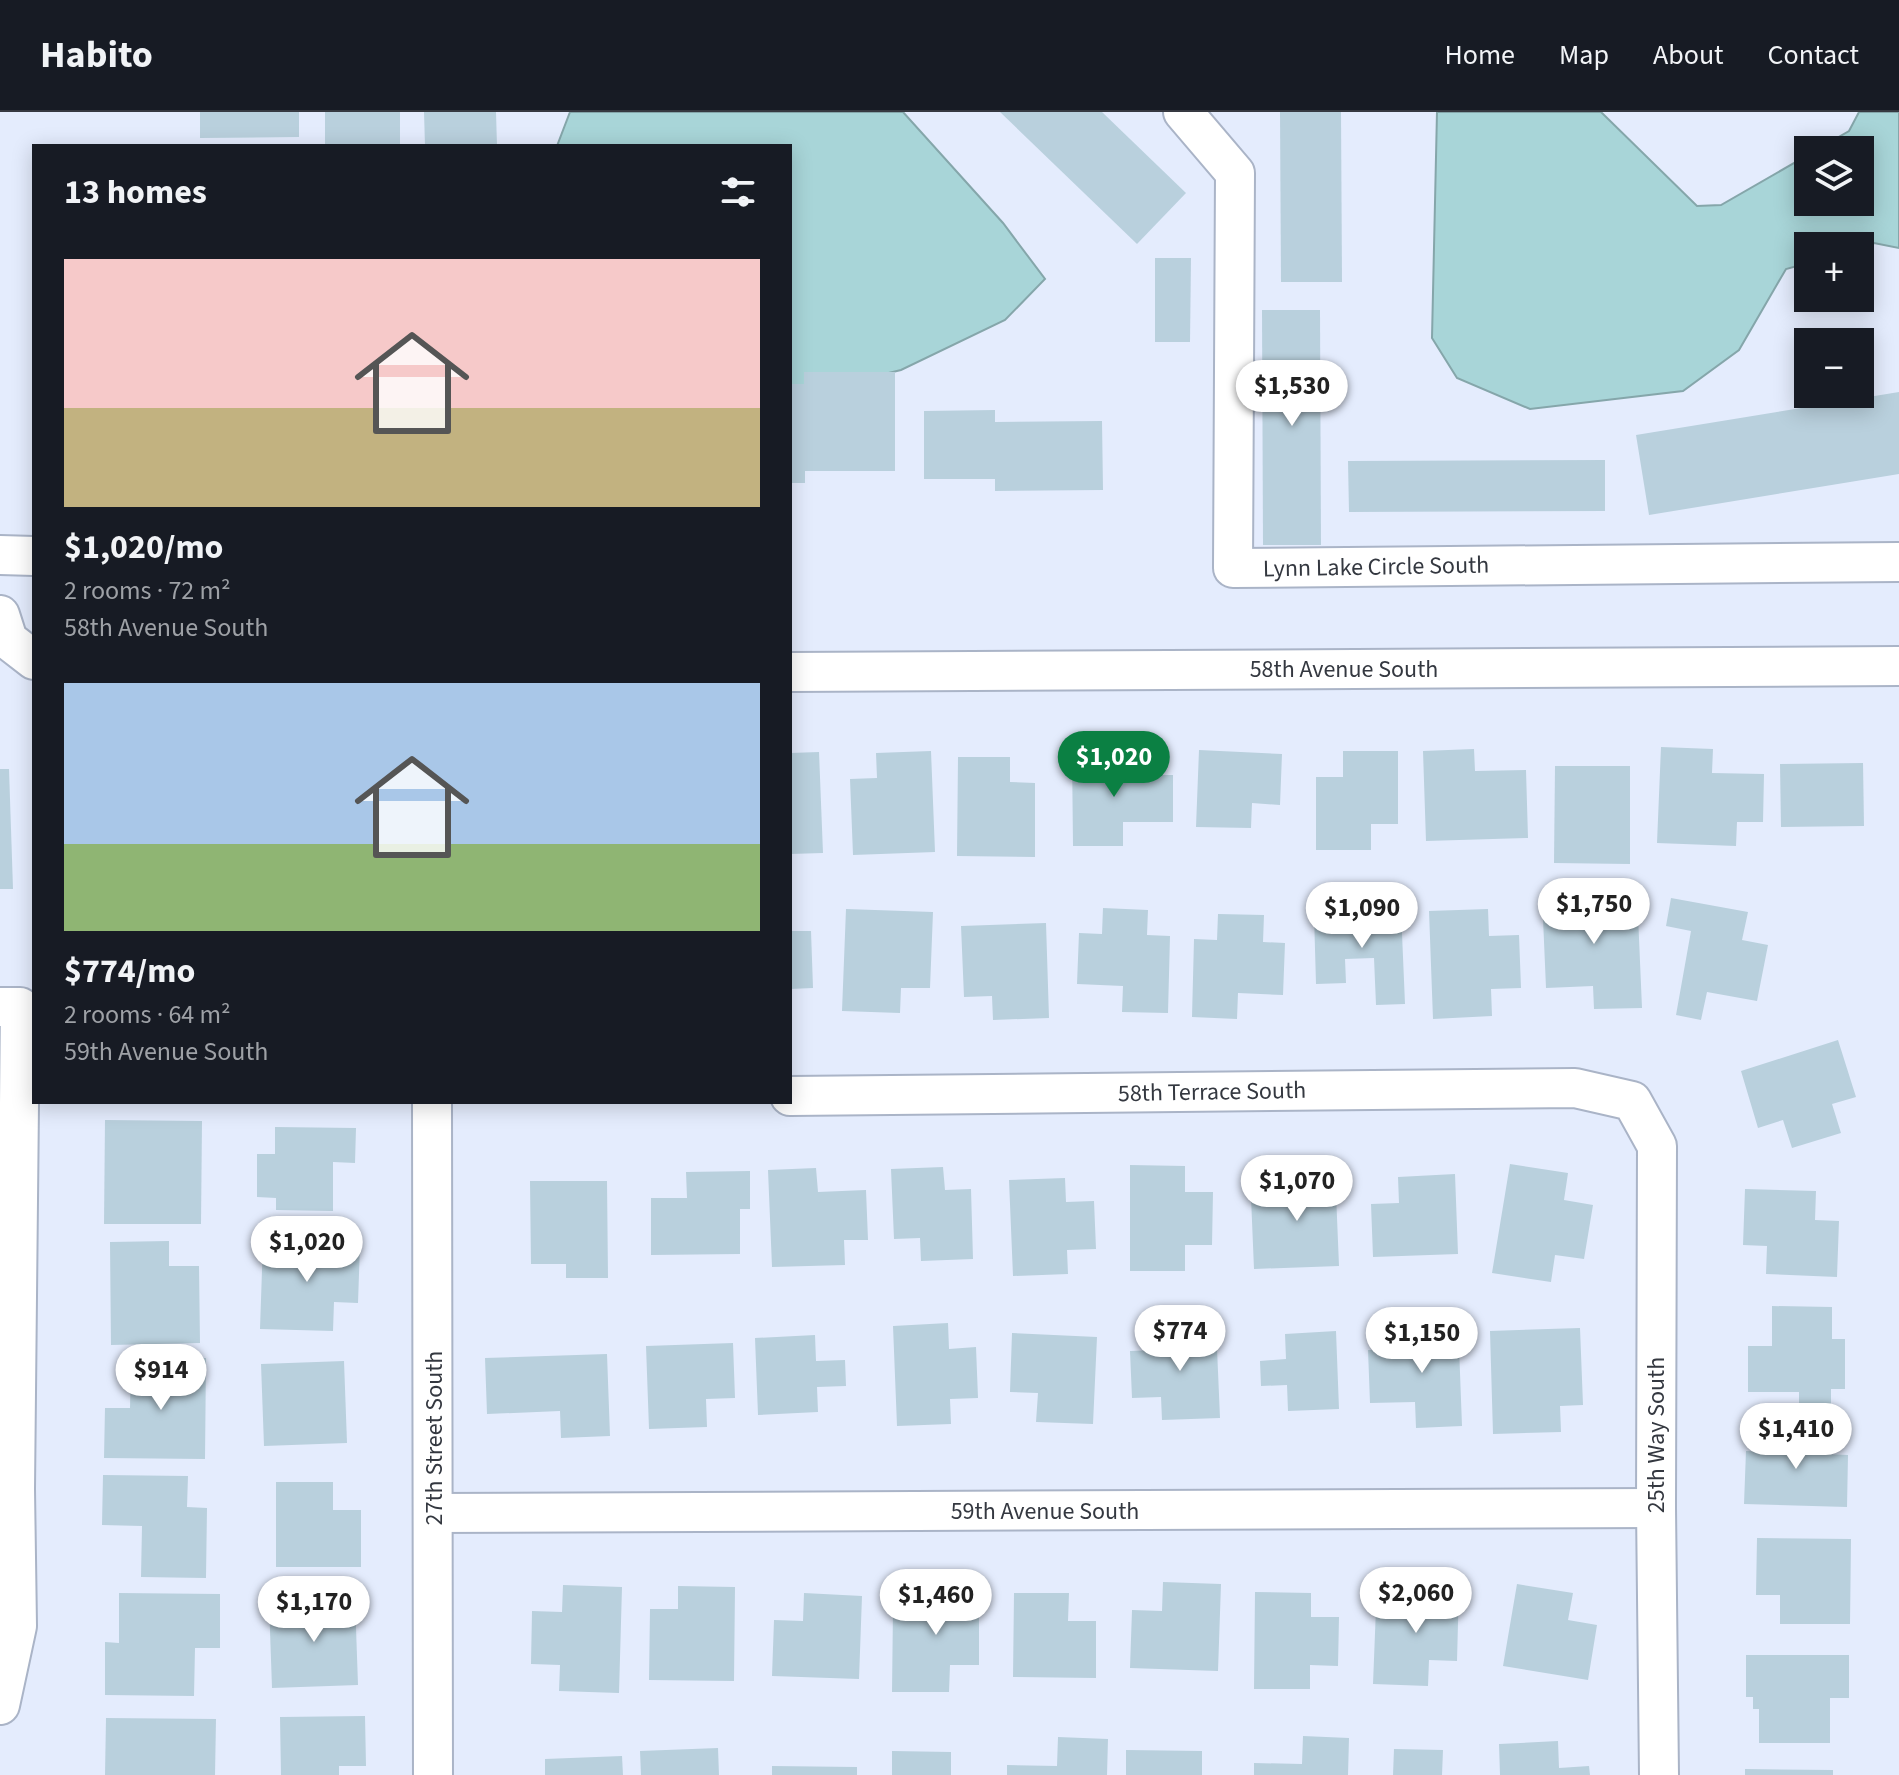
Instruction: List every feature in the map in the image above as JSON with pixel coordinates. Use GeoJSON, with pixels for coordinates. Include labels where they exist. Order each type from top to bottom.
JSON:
{"type":"FeatureCollection","features":[{"type":"Feature","properties":{"kind":"street","name":"Lynn Lake Circle South"},"geometry":{"type":"LineString","coordinates":[[1183,112],[1235,173],[1233,568],[1899,562]]}},
{"type":"Feature","properties":{"kind":"street"},"geometry":{"type":"LineString","coordinates":[[0,555],[32,556]]}},
{"type":"Feature","properties":{"kind":"street","name":"58th Avenue South"},"geometry":{"type":"LineString","coordinates":[[792,672],[1899,666]]}},
{"type":"Feature","properties":{"kind":"street"},"geometry":{"type":"LineString","coordinates":[[0,1705],[17,1626],[7,1489],[10,1007]]}},
{"type":"Feature","properties":{"kind":"street","name":"58th Terrace South"},"geometry":{"type":"LineString","coordinates":[[792,1096],[1575,1088],[1632,1101]]}},
{"type":"Feature","properties":{"kind":"street","name":"25th Way South"},"geometry":{"type":"LineString","coordinates":[[1632,1101],[1657,1146],[1659,1775]]}},
{"type":"Feature","properties":{"kind":"street","name":"27th Street South"},"geometry":{"type":"LineString","coordinates":[[432,1104],[433,1775]]}},
{"type":"Feature","properties":{"kind":"street","name":"59th Avenue South"},"geometry":{"type":"LineString","coordinates":[[434,1513],[1656,1508]]}},
{"type":"Feature","properties":{"kind":"shaded area"},"geometry":{"type":"Polygon","coordinates":[[[570,112],[903,112],[1003,223],[1045,279],[1005,320],[901,370],[792,394],[792,144],[558,144],[570,112]]]}},
{"type":"Feature","properties":{"kind":"shaded area"},"geometry":{"type":"Polygon","coordinates":[[[1437,112],[1601,112],[1697,206],[1721,205],[1794,163],[1794,216],[1874,216],[1874,136],[1840,136],[1849,131],[1859,112],[1899,112],[1899,248],[1874,243],[1874,232],[1794,232],[1794,267],[1786,269],[1739,350],[1683,391],[1530,409],[1457,378],[1432,338],[1437,112]]]}},
{"type":"Feature","properties":{"kind":"building"},"geometry":{"type":"Polygon","coordinates":[[[200,112],[299,112],[299,137],[200,138],[200,112]]]}},
{"type":"Feature","properties":{"kind":"building"},"geometry":{"type":"Polygon","coordinates":[[[325,112],[400,112],[400,144],[325,144],[325,112]]]}},
{"type":"Feature","properties":{"kind":"building"},"geometry":{"type":"Polygon","coordinates":[[[424,112],[496,112],[497,144],[425,144],[424,112]]]}},
{"type":"Feature","properties":{"kind":"building"},"geometry":{"type":"Polygon","coordinates":[[[1000,112],[1102,112],[1186,193],[1137,244],[1000,112]]]}},
{"type":"Feature","properties":{"kind":"building"},"geometry":{"type":"Polygon","coordinates":[[[1280,112],[1341,112],[1342,282],[1281,282],[1280,112]]]}},
{"type":"Feature","properties":{"kind":"building"},"geometry":{"type":"Polygon","coordinates":[[[1155,258],[1191,258],[1190,342],[1155,342],[1155,258]]]}},
{"type":"Feature","properties":{"kind":"building"},"geometry":{"type":"Polygon","coordinates":[[[1262,310],[1320,310],[1321,545],[1263,545],[1262,310]]]}},
{"type":"Feature","properties":{"kind":"building"},"geometry":{"type":"Polygon","coordinates":[[[804,372],[895,372],[895,471],[805,471],[805,483],[792,483],[792,384],[804,384],[804,372]]]}},
{"type":"Feature","properties":{"kind":"building"},"geometry":{"type":"Polygon","coordinates":[[[1899,392],[1899,474],[1649,515],[1636,435],[1801,408],[1874,408],[1874,396],[1899,392]]]}},
{"type":"Feature","properties":{"kind":"building"},"geometry":{"type":"Polygon","coordinates":[[[995,410],[995,422],[1102,421],[1103,490],[995,491],[995,479],[924,479],[924,411],[995,410]]]}},
{"type":"Feature","properties":{"kind":"building"},"geometry":{"type":"Polygon","coordinates":[[[1605,460],[1605,511],[1349,512],[1348,461],[1605,460]]]}},
{"type":"Feature","properties":{"kind":"building"},"geometry":{"type":"Polygon","coordinates":[[[1661,747],[1713,749],[1712,773],[1764,774],[1763,822],[1737,822],[1736,846],[1657,843],[1661,747]]]}},
{"type":"Feature","properties":{"kind":"building"},"geometry":{"type":"Polygon","coordinates":[[[1474,749],[1475,771],[1526,770],[1528,838],[1426,841],[1423,751],[1474,749]]]}},
{"type":"Feature","properties":{"kind":"building"},"geometry":{"type":"Polygon","coordinates":[[[1199,750],[1282,754],[1280,805],[1252,803],[1251,828],[1196,827],[1199,750]]]}},
{"type":"Feature","properties":{"kind":"building"},"geometry":{"type":"Polygon","coordinates":[[[931,751],[935,852],[853,855],[850,779],[877,778],[876,753],[931,751]]]}},
{"type":"Feature","properties":{"kind":"building"},"geometry":{"type":"Polygon","coordinates":[[[1343,751],[1398,751],[1398,824],[1371,824],[1371,850],[1316,850],[1316,777],[1343,777],[1343,751]]]}},
{"type":"Feature","properties":{"kind":"building"},"geometry":{"type":"Polygon","coordinates":[[[819,752],[823,853],[792,854],[792,753],[819,752]]]}},
{"type":"Feature","properties":{"kind":"building"},"geometry":{"type":"Polygon","coordinates":[[[1122,752],[1122,775],[1173,775],[1173,822],[1123,822],[1123,846],[1073,846],[1072,753],[1122,752]]]}},
{"type":"Feature","properties":{"kind":"building"},"geometry":{"type":"Polygon","coordinates":[[[958,757],[1010,757],[1010,782],[1035,783],[1035,857],[957,856],[958,757]]]}},
{"type":"Feature","properties":{"kind":"building"},"geometry":{"type":"Polygon","coordinates":[[[1863,763],[1864,826],[1781,827],[1780,764],[1863,763]]]}},
{"type":"Feature","properties":{"kind":"building"},"geometry":{"type":"Polygon","coordinates":[[[1555,766],[1630,766],[1630,864],[1554,863],[1555,766]]]}},
{"type":"Feature","properties":{"kind":"building"},"geometry":{"type":"Polygon","coordinates":[[[0,769],[9,769],[13,889],[0,889],[0,769]]]}},
{"type":"Feature","properties":{"kind":"building"},"geometry":{"type":"Polygon","coordinates":[[[1637,892],[1642,1008],[1594,1009],[1593,986],[1546,988],[1542,895],[1637,892]]]}},
{"type":"Feature","properties":{"kind":"building"},"geometry":{"type":"Polygon","coordinates":[[[1671,898],[1748,912],[1742,940],[1768,945],[1757,1001],[1707,992],[1701,1020],[1676,1015],[1691,931],[1666,926],[1671,898]]]}},
{"type":"Feature","properties":{"kind":"building"},"geometry":{"type":"Polygon","coordinates":[[[1103,908],[1148,910],[1147,935],[1170,936],[1168,1013],[1122,1012],[1123,986],[1077,984],[1079,933],[1102,934],[1103,908]]]}},
{"type":"Feature","properties":{"kind":"building"},"geometry":{"type":"Polygon","coordinates":[[[846,909],[933,912],[930,988],[901,988],[900,1013],[842,1011],[846,909]]]}},
{"type":"Feature","properties":{"kind":"building"},"geometry":{"type":"Polygon","coordinates":[[[1488,909],[1489,936],[1519,935],[1521,988],[1491,989],[1492,1016],[1433,1019],[1429,911],[1488,909]]]}},
{"type":"Feature","properties":{"kind":"building"},"geometry":{"type":"Polygon","coordinates":[[[1401,910],[1405,1004],[1376,1005],[1374,958],[1345,959],[1346,983],[1316,984],[1314,914],[1401,910]]]}},
{"type":"Feature","properties":{"kind":"building"},"geometry":{"type":"Polygon","coordinates":[[[1218,914],[1264,915],[1263,942],[1285,943],[1283,995],[1238,993],[1237,1019],[1192,1017],[1194,939],[1217,940],[1218,914]]]}},
{"type":"Feature","properties":{"kind":"building"},"geometry":{"type":"Polygon","coordinates":[[[1046,923],[1049,1018],[993,1020],[992,996],[964,997],[961,926],[1046,923]]]}},
{"type":"Feature","properties":{"kind":"building"},"geometry":{"type":"Polygon","coordinates":[[[792,931],[811,931],[813,988],[792,989],[792,931]]]}},
{"type":"Feature","properties":{"kind":"building"},"geometry":{"type":"Polygon","coordinates":[[[1838,1040],[1856,1097],[1832,1104],[1841,1133],[1792,1148],[1783,1120],[1758,1128],[1741,1071],[1838,1040]]]}},
{"type":"Feature","properties":{"kind":"building"},"geometry":{"type":"Polygon","coordinates":[[[105,1120],[202,1121],[201,1224],[104,1224],[105,1120]]]}},
{"type":"Feature","properties":{"kind":"building"},"geometry":{"type":"Polygon","coordinates":[[[275,1127],[356,1128],[355,1163],[333,1162],[333,1211],[276,1210],[276,1198],[257,1197],[257,1154],[275,1154],[275,1127]]]}},
{"type":"Feature","properties":{"kind":"building"},"geometry":{"type":"Polygon","coordinates":[[[1510,1164],[1568,1173],[1564,1200],[1593,1205],[1584,1259],[1555,1255],[1551,1282],[1492,1273],[1510,1164]]]}},
{"type":"Feature","properties":{"kind":"building"},"geometry":{"type":"Polygon","coordinates":[[[1130,1165],[1185,1166],[1185,1192],[1213,1192],[1212,1245],[1185,1245],[1185,1271],[1130,1271],[1130,1165]]]}},
{"type":"Feature","properties":{"kind":"building"},"geometry":{"type":"Polygon","coordinates":[[[943,1167],[945,1190],[971,1189],[973,1259],[921,1261],[920,1238],[894,1239],[891,1169],[943,1167]]]}},
{"type":"Feature","properties":{"kind":"building"},"geometry":{"type":"Polygon","coordinates":[[[816,1168],[818,1192],[866,1190],[868,1240],[844,1240],[845,1265],[772,1267],[768,1170],[816,1168]]]}},
{"type":"Feature","properties":{"kind":"building"},"geometry":{"type":"Polygon","coordinates":[[[1335,1169],[1339,1266],[1254,1269],[1251,1197],[1280,1196],[1279,1172],[1335,1169]]]}},
{"type":"Feature","properties":{"kind":"building"},"geometry":{"type":"Polygon","coordinates":[[[750,1171],[750,1209],[740,1209],[740,1254],[651,1255],[651,1198],[687,1198],[686,1172],[750,1171]]]}},
{"type":"Feature","properties":{"kind":"building"},"geometry":{"type":"Polygon","coordinates":[[[1455,1174],[1458,1254],[1373,1257],[1371,1204],[1399,1203],[1398,1177],[1455,1174]]]}},
{"type":"Feature","properties":{"kind":"building"},"geometry":{"type":"Polygon","coordinates":[[[1065,1178],[1066,1202],[1094,1201],[1096,1249],[1067,1250],[1068,1274],[1013,1276],[1009,1180],[1065,1178]]]}},
{"type":"Feature","properties":{"kind":"building"},"geometry":{"type":"Polygon","coordinates":[[[530,1181],[607,1181],[608,1278],[566,1278],[566,1264],[531,1264],[530,1181]]]}},
{"type":"Feature","properties":{"kind":"building"},"geometry":{"type":"Polygon","coordinates":[[[1745,1189],[1816,1191],[1815,1220],[1839,1221],[1837,1277],[1766,1274],[1767,1246],[1743,1245],[1745,1189]]]}},
{"type":"Feature","properties":{"kind":"building"},"geometry":{"type":"Polygon","coordinates":[[[169,1241],[169,1266],[199,1266],[200,1343],[111,1345],[110,1242],[169,1241]]]}},
{"type":"Feature","properties":{"kind":"building"},"geometry":{"type":"Polygon","coordinates":[[[263,1241],[360,1245],[358,1303],[334,1302],[333,1331],[260,1329],[263,1241]]]}},
{"type":"Feature","properties":{"kind":"building"},"geometry":{"type":"Polygon","coordinates":[[[1772,1306],[1832,1307],[1832,1339],[1845,1339],[1845,1389],[1831,1389],[1831,1409],[1799,1409],[1799,1392],[1748,1392],[1748,1346],[1772,1346],[1772,1306]]]}},
{"type":"Feature","properties":{"kind":"building"},"geometry":{"type":"Polygon","coordinates":[[[1458,1320],[1462,1426],[1416,1428],[1415,1402],[1370,1403],[1368,1350],[1413,1349],[1412,1322],[1458,1320]]]}},
{"type":"Feature","properties":{"kind":"building"},"geometry":{"type":"Polygon","coordinates":[[[948,1323],[949,1349],[976,1347],[978,1398],[950,1399],[951,1424],[897,1426],[893,1326],[948,1323]]]}},
{"type":"Feature","properties":{"kind":"building"},"geometry":{"type":"Polygon","coordinates":[[[1216,1325],[1220,1418],[1162,1420],[1161,1397],[1132,1398],[1130,1351],[1159,1350],[1158,1327],[1216,1325]]]}},
{"type":"Feature","properties":{"kind":"building"},"geometry":{"type":"Polygon","coordinates":[[[1580,1328],[1583,1405],[1560,1406],[1561,1432],[1493,1434],[1490,1331],[1580,1328]]]}},
{"type":"Feature","properties":{"kind":"building"},"geometry":{"type":"Polygon","coordinates":[[[1336,1331],[1339,1409],[1288,1411],[1287,1385],[1261,1386],[1260,1361],[1286,1359],[1285,1334],[1336,1331]]]}},
{"type":"Feature","properties":{"kind":"building"},"geometry":{"type":"Polygon","coordinates":[[[1012,1333],[1097,1337],[1093,1424],[1036,1422],[1038,1393],[1010,1392],[1012,1333]]]}},
{"type":"Feature","properties":{"kind":"building"},"geometry":{"type":"Polygon","coordinates":[[[815,1335],[816,1361],[845,1360],[846,1386],[817,1387],[818,1412],[758,1415],[755,1338],[815,1335]]]}},
{"type":"Feature","properties":{"kind":"building"},"geometry":{"type":"Polygon","coordinates":[[[733,1343],[735,1398],[706,1399],[707,1427],[649,1429],[646,1346],[733,1343]]]}},
{"type":"Feature","properties":{"kind":"building"},"geometry":{"type":"Polygon","coordinates":[[[607,1354],[610,1436],[561,1438],[560,1411],[487,1414],[485,1358],[607,1354]]]}},
{"type":"Feature","properties":{"kind":"building"},"geometry":{"type":"Polygon","coordinates":[[[131,1357],[206,1358],[205,1459],[104,1458],[105,1408],[130,1408],[131,1357]]]}},
{"type":"Feature","properties":{"kind":"building"},"geometry":{"type":"Polygon","coordinates":[[[344,1361],[347,1443],[264,1446],[261,1364],[344,1361]]]}},
{"type":"Feature","properties":{"kind":"building"},"geometry":{"type":"Polygon","coordinates":[[[1773,1426],[1824,1427],[1823,1454],[1848,1455],[1847,1507],[1744,1504],[1746,1451],[1772,1452],[1773,1426]]]}},
{"type":"Feature","properties":{"kind":"building"},"geometry":{"type":"Polygon","coordinates":[[[103,1475],[188,1476],[187,1507],[207,1508],[206,1578],[141,1577],[142,1526],[102,1525],[103,1475]]]}},
{"type":"Feature","properties":{"kind":"building"},"geometry":{"type":"Polygon","coordinates":[[[276,1482],[333,1482],[333,1510],[361,1510],[361,1567],[276,1567],[276,1482]]]}},
{"type":"Feature","properties":{"kind":"building"},"geometry":{"type":"Polygon","coordinates":[[[1757,1538],[1851,1539],[1850,1624],[1780,1624],[1780,1595],[1756,1595],[1757,1538]]]}},
{"type":"Feature","properties":{"kind":"building"},"geometry":{"type":"Polygon","coordinates":[[[922,1582],[979,1583],[979,1665],[950,1665],[949,1692],[892,1692],[893,1609],[921,1610],[922,1582]]]}},
{"type":"Feature","properties":{"kind":"building"},"geometry":{"type":"Polygon","coordinates":[[[1163,1582],[1221,1584],[1218,1671],[1130,1668],[1132,1610],[1162,1611],[1163,1582]]]}},
{"type":"Feature","properties":{"kind":"building"},"geometry":{"type":"Polygon","coordinates":[[[1404,1584],[1459,1585],[1457,1661],[1429,1660],[1428,1686],[1373,1684],[1376,1608],[1403,1609],[1404,1584]]]}},
{"type":"Feature","properties":{"kind":"building"},"geometry":{"type":"Polygon","coordinates":[[[1517,1584],[1573,1593],[1568,1620],[1597,1625],[1588,1680],[1503,1666],[1517,1584]]]}},
{"type":"Feature","properties":{"kind":"building"},"geometry":{"type":"Polygon","coordinates":[[[563,1585],[622,1587],[619,1693],[559,1691],[560,1665],[531,1664],[532,1611],[562,1612],[563,1585]]]}},
{"type":"Feature","properties":{"kind":"building"},"geometry":{"type":"Polygon","coordinates":[[[678,1586],[735,1587],[734,1681],[649,1680],[650,1609],[678,1609],[678,1586]]]}},
{"type":"Feature","properties":{"kind":"building"},"geometry":{"type":"Polygon","coordinates":[[[1255,1592],[1311,1593],[1311,1617],[1339,1617],[1338,1666],[1310,1665],[1310,1689],[1254,1689],[1255,1592]]]}},
{"type":"Feature","properties":{"kind":"building"},"geometry":{"type":"Polygon","coordinates":[[[119,1593],[220,1594],[220,1648],[195,1648],[194,1696],[105,1695],[105,1642],[119,1643],[119,1593]]]}},
{"type":"Feature","properties":{"kind":"building"},"geometry":{"type":"Polygon","coordinates":[[[804,1593],[862,1596],[859,1679],[772,1676],[774,1620],[803,1621],[804,1593]]]}},
{"type":"Feature","properties":{"kind":"building"},"geometry":{"type":"Polygon","coordinates":[[[1014,1593],[1069,1593],[1068,1621],[1096,1621],[1096,1678],[1013,1677],[1014,1593]]]}},
{"type":"Feature","properties":{"kind":"building"},"geometry":{"type":"Polygon","coordinates":[[[355,1599],[358,1685],[272,1688],[269,1602],[355,1599]]]}},
{"type":"Feature","properties":{"kind":"building"},"geometry":{"type":"Polygon","coordinates":[[[1746,1655],[1849,1655],[1849,1698],[1830,1698],[1830,1743],[1759,1743],[1759,1709],[1753,1709],[1753,1697],[1746,1697],[1746,1655]]]}},
{"type":"Feature","properties":{"kind":"building"},"geometry":{"type":"Polygon","coordinates":[[[365,1716],[366,1766],[339,1766],[339,1775],[281,1775],[280,1717],[365,1716]]]}},
{"type":"Feature","properties":{"kind":"building"},"geometry":{"type":"Polygon","coordinates":[[[106,1718],[216,1719],[215,1775],[105,1775],[106,1718]]]}},
{"type":"Feature","properties":{"kind":"building"},"geometry":{"type":"Polygon","coordinates":[[[1303,1736],[1349,1738],[1348,1775],[1254,1775],[1254,1763],[1302,1764],[1303,1736]]]}},
{"type":"Feature","properties":{"kind":"building"},"geometry":{"type":"Polygon","coordinates":[[[1058,1737],[1108,1739],[1107,1775],[1007,1775],[1007,1765],[1057,1766],[1058,1737]]]}},
{"type":"Feature","properties":{"kind":"building"},"geometry":{"type":"Polygon","coordinates":[[[1558,1741],[1559,1768],[1589,1766],[1590,1775],[1500,1775],[1499,1744],[1558,1741]]]}},
{"type":"Feature","properties":{"kind":"building"},"geometry":{"type":"Polygon","coordinates":[[[718,1748],[719,1775],[641,1775],[640,1751],[718,1748]]]}},
{"type":"Feature","properties":{"kind":"building"},"geometry":{"type":"Polygon","coordinates":[[[1394,1749],[1443,1750],[1442,1775],[1393,1775],[1394,1749]]]}},
{"type":"Feature","properties":{"kind":"building"},"geometry":{"type":"Polygon","coordinates":[[[1126,1750],[1202,1751],[1202,1775],[1126,1775],[1126,1750]]]}},
{"type":"Feature","properties":{"kind":"building"},"geometry":{"type":"Polygon","coordinates":[[[892,1751],[951,1752],[951,1775],[892,1775],[892,1751]]]}},
{"type":"Feature","properties":{"kind":"building"},"geometry":{"type":"Polygon","coordinates":[[[622,1756],[623,1775],[545,1775],[545,1759],[622,1756]]]}},
{"type":"Feature","properties":{"kind":"building"},"geometry":{"type":"Polygon","coordinates":[[[772,1766],[857,1767],[857,1775],[772,1775],[772,1766]]]}},
{"type":"Feature","properties":{"kind":"building"},"geometry":{"type":"Polygon","coordinates":[[[1745,1769],[1833,1770],[1833,1775],[1745,1775],[1745,1769]]]}}]}
